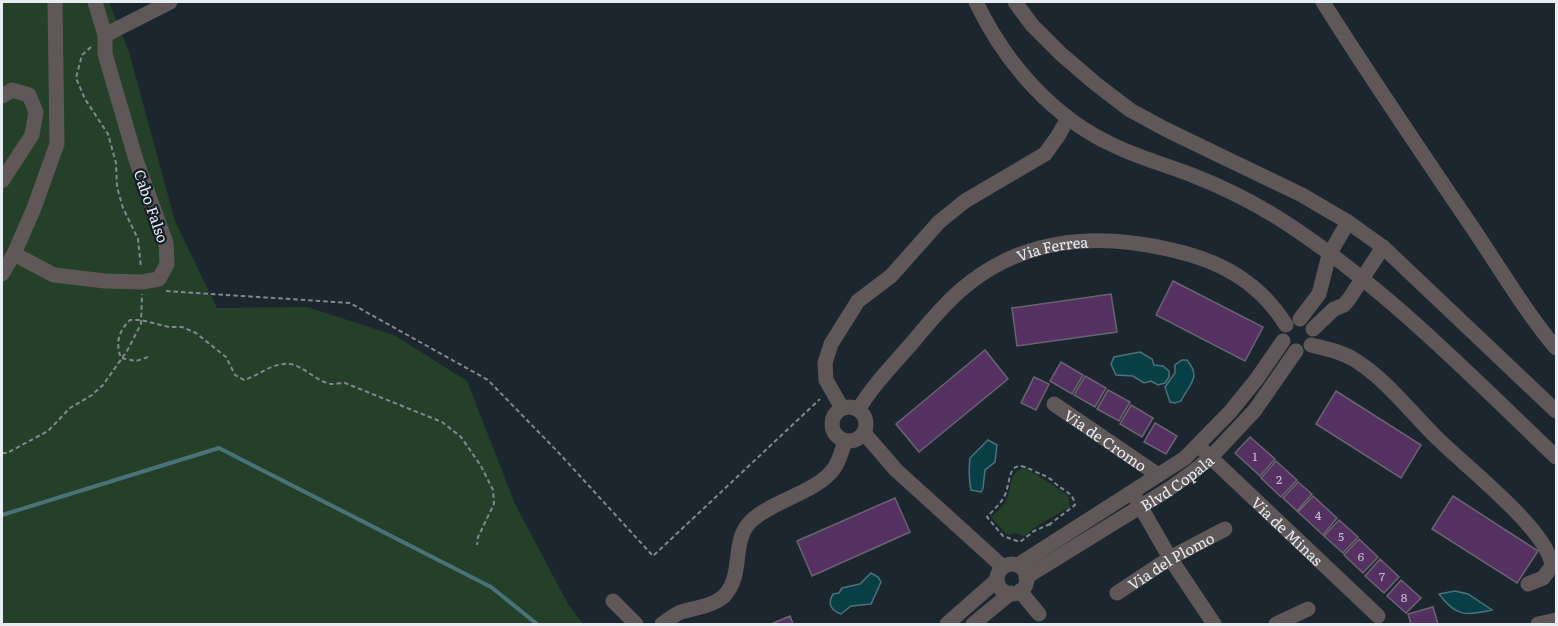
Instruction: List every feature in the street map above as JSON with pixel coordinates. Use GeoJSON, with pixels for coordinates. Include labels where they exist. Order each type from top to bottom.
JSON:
{"type":"FeatureCollection","features":[{"type":"Feature","properties":{"kind":"street"},"geometry":{"type":"LineString","coordinates":[[2,274],[14,255],[34,208],[57,144],[55,2]]}},
{"type":"Feature","properties":{"kind":"street"},"geometry":{"type":"LineString","coordinates":[[95,2],[105,35],[170,2]]}},
{"type":"Feature","properties":{"kind":"street"},"geometry":{"type":"LineString","coordinates":[[976,2],[995,37],[1029,83],[1068,118],[1114,146],[1192,175],[1245,200],[1289,225],[1362,278],[1557,457]]}},
{"type":"Feature","properties":{"kind":"street"},"geometry":{"type":"LineString","coordinates":[[1015,2],[1032,25],[1061,54],[1130,110],[1302,195],[1348,222],[1383,248],[1557,411]]}},
{"type":"Feature","properties":{"kind":"street"},"geometry":{"type":"LineString","coordinates":[[1323,2],[1529,312],[1557,348]]}},
{"type":"Feature","properties":{"kind":"street","name":"Cabo Falso"},"geometry":{"type":"LineString","coordinates":[[105,35],[105,54],[111,75],[136,160],[166,243],[167,264],[159,279],[142,282]]}},
{"type":"Feature","properties":{"kind":"street"},"geometry":{"type":"LineString","coordinates":[[2,96],[12,90],[30,95],[36,112],[32,135],[2,181]]}},
{"type":"Feature","properties":{"kind":"street"},"geometry":{"type":"LineString","coordinates":[[842,408],[824,375],[825,363],[831,344],[858,301],[891,276],[939,222],[965,201],[1045,154],[1068,118]]}},
{"type":"Feature","properties":{"kind":"street"},"geometry":{"type":"LineString","coordinates":[[1300,320],[1319,294],[1329,255],[1348,222]]}},
{"type":"Feature","properties":{"kind":"street","name":"Via Ferrea"},"geometry":{"type":"LineString","coordinates":[[858,410],[876,381],[940,309],[961,290],[998,263],[1049,245],[1119,241],[1148,244],[1204,259],[1224,268],[1257,289],[1275,308],[1286,325]]}},
{"type":"Feature","properties":{"kind":"street"},"geometry":{"type":"LineString","coordinates":[[1313,329],[1334,309],[1344,305],[1383,248]]}},
{"type":"Feature","properties":{"kind":"street"},"geometry":{"type":"LineString","coordinates":[[14,255],[54,275],[105,281],[142,282]]}},
{"type":"Feature","properties":{"kind":"street"},"geometry":{"type":"LineString","coordinates":[[1300,320],[1306,321],[1313,329],[1314,340],[1302,351],[1296,351],[1291,349],[1282,336],[1286,325],[1300,320]]}},
{"type":"Feature","properties":{"kind":"street","name":"Blvd Copala"},"geometry":{"type":"LineString","coordinates":[[973,624],[1012,579],[1057,541],[1185,458],[1230,412],[1284,341]]}},
{"type":"Feature","properties":{"kind":"street"},"geometry":{"type":"LineString","coordinates":[[1311,345],[1348,356],[1368,369],[1433,435],[1506,502],[1538,538],[1551,558],[1552,566],[1548,573],[1543,578],[1528,584]]}},
{"type":"Feature","properties":{"kind":"street","name":"Blvd Copala"},"geometry":{"type":"LineString","coordinates":[[947,624],[1012,579],[1169,489],[1211,457],[1255,410],[1296,351]]}},
{"type":"Feature","properties":{"kind":"street","name":"Via de Cromo"},"geometry":{"type":"LineString","coordinates":[[1054,404],[1158,475]]}},
{"type":"Feature","properties":{"kind":"street"},"geometry":{"type":"LineString","coordinates":[[842,408],[858,410],[865,418],[864,433],[855,440],[845,441],[836,435],[832,426],[834,415],[842,408]]}},
{"type":"Feature","properties":{"kind":"street"},"geometry":{"type":"LineString","coordinates":[[864,433],[896,470],[1012,579],[1039,614]]}},
{"type":"Feature","properties":{"kind":"street"},"geometry":{"type":"LineString","coordinates":[[662,624],[678,613],[713,603],[724,596],[738,568],[739,541],[743,530],[758,515],[830,474],[837,464],[845,441]]}},
{"type":"Feature","properties":{"kind":"street","name":"Via de Minas"},"geometry":{"type":"LineString","coordinates":[[1198,446],[1378,616]]}},
{"type":"Feature","properties":{"kind":"street"},"geometry":{"type":"LineString","coordinates":[[1133,492],[1170,558],[1214,624]]}},
{"type":"Feature","properties":{"kind":"street","name":"Via del Plomo"},"geometry":{"type":"LineString","coordinates":[[1117,592],[1170,558],[1225,529]]}},
{"type":"Feature","properties":{"kind":"street"},"geometry":{"type":"LineString","coordinates":[[613,602],[636,624]]}},
{"type":"Feature","properties":{"kind":"street"},"geometry":{"type":"LineString","coordinates":[[1276,624],[1308,609]]}},
{"type":"Feature","properties":{"kind":"street"},"geometry":{"type":"LineString","coordinates":[[1538,624],[1557,620]]}},
{"type":"Feature","properties":{"kind":"path"},"geometry":{"type":"LineString","coordinates":[[2,453],[48,431],[70,408],[98,390],[135,337],[141,320],[142,282],[138,239],[123,208],[117,187],[117,163],[108,134],[85,99],[76,78],[82,55],[105,35]]}},
{"type":"Feature","properties":{"kind":"path"},"geometry":{"type":"LineString","coordinates":[[165,291],[350,303],[488,380],[558,452],[653,556],[831,389]]}},
{"type":"Feature","properties":{"kind":"path"},"geometry":{"type":"LineString","coordinates":[[121,358],[117,348],[120,330],[130,320],[182,327],[196,333],[226,357],[235,375],[243,380],[270,367],[286,363],[330,384],[345,383],[442,422],[461,437],[481,466],[493,490],[494,504],[478,537],[477,545]]}},
{"type":"Feature","properties":{"kind":"path"},"geometry":{"type":"LineString","coordinates":[[121,358],[136,361],[148,357]]}},
{"type":"Feature","properties":{"kind":"path"},"geometry":{"type":"LineString","coordinates":[[1023,465],[1046,475],[1057,485],[1070,492],[1075,505],[1050,524],[1034,531],[1020,542],[1004,536],[987,517],[1004,496],[1010,474],[1015,467],[1023,465]]}},
{"type":"Feature","properties":{"kind":"path"},"geometry":{"type":"LineString","coordinates":[[1050,524],[1057,541]]}},
{"type":"Feature","properties":{"kind":"green space"},"geometry":{"type":"Polygon","coordinates":[[[2,2],[109,2],[129,52],[175,221],[217,308],[307,307],[394,335],[467,381],[515,504],[568,604],[583,624],[2,624],[2,2]]]}},
{"type":"Feature","properties":{"kind":"green space"},"geometry":{"type":"Polygon","coordinates":[[[1026,468],[1068,495],[1070,507],[1024,536],[1016,533],[1007,535],[991,517],[1006,501],[1014,475],[1026,468]]]}},
{"type":"Feature","properties":{"kind":"water"},"geometry":{"type":"Polygon","coordinates":[[[1140,352],[1152,359],[1154,365],[1163,366],[1169,371],[1169,377],[1165,383],[1158,385],[1151,381],[1144,383],[1133,376],[1116,375],[1111,364],[1114,357],[1140,352]]]}},
{"type":"Feature","properties":{"kind":"water"},"geometry":{"type":"Polygon","coordinates":[[[1182,360],[1187,360],[1191,366],[1194,372],[1193,381],[1181,401],[1170,402],[1165,387],[1175,373],[1175,365],[1182,360]]]}},
{"type":"Feature","properties":{"kind":"water"},"geometry":{"type":"Polygon","coordinates":[[[988,440],[997,445],[995,462],[985,470],[981,492],[971,490],[970,458],[988,440]]]}},
{"type":"Feature","properties":{"kind":"water"},"geometry":{"type":"Polygon","coordinates":[[[871,573],[881,582],[871,604],[851,606],[841,614],[832,609],[830,601],[833,594],[839,593],[842,588],[860,584],[871,573]]]}},
{"type":"Feature","properties":{"kind":"water"},"geometry":{"type":"Polygon","coordinates":[[[1455,591],[1468,594],[1492,610],[1468,614],[1456,611],[1439,594],[1455,591]]]}},
{"type":"Feature","properties":{"kind":"building"},"geometry":{"type":"Polygon","coordinates":[[[1173,281],[1263,327],[1245,361],[1156,315],[1173,281]]]}},
{"type":"Feature","properties":{"kind":"building"},"geometry":{"type":"Polygon","coordinates":[[[1111,294],[1117,332],[1017,346],[1012,308],[1111,294]]]}},
{"type":"Feature","properties":{"kind":"building"},"geometry":{"type":"Polygon","coordinates":[[[985,350],[1008,379],[919,452],[896,424],[985,350]]]}},
{"type":"Feature","properties":{"kind":"building"},"geometry":{"type":"Polygon","coordinates":[[[1061,362],[1083,375],[1072,394],[1050,381],[1061,362]]]}},
{"type":"Feature","properties":{"kind":"building"},"geometry":{"type":"Polygon","coordinates":[[[1085,376],[1106,388],[1095,407],[1074,395],[1085,376]]]}},
{"type":"Feature","properties":{"kind":"building"},"geometry":{"type":"Polygon","coordinates":[[[1034,377],[1049,384],[1036,410],[1021,403],[1034,377]]]}},
{"type":"Feature","properties":{"kind":"building"},"geometry":{"type":"Polygon","coordinates":[[[1108,390],[1130,402],[1119,421],[1097,409],[1108,390]]]}},
{"type":"Feature","properties":{"kind":"building"},"geometry":{"type":"Polygon","coordinates":[[[1336,391],[1421,445],[1401,478],[1316,424],[1336,391]]]}},
{"type":"Feature","properties":{"kind":"building"},"geometry":{"type":"Polygon","coordinates":[[[1131,405],[1153,418],[1142,437],[1120,424],[1131,405]]]}},
{"type":"Feature","properties":{"kind":"building"},"geometry":{"type":"Polygon","coordinates":[[[1155,423],[1177,436],[1166,454],[1144,442],[1155,423]]]}},
{"type":"Feature","properties":{"kind":"building"},"geometry":{"type":"Polygon","coordinates":[[[1250,437],[1275,459],[1260,476],[1235,453],[1250,437]]]}},
{"type":"Feature","properties":{"kind":"building"},"geometry":{"type":"Polygon","coordinates":[[[1276,461],[1297,480],[1281,497],[1261,478],[1276,461]]]}},
{"type":"Feature","properties":{"kind":"building"},"geometry":{"type":"Polygon","coordinates":[[[1298,482],[1312,494],[1297,511],[1283,498],[1298,482]]]}},
{"type":"Feature","properties":{"kind":"building"},"geometry":{"type":"Polygon","coordinates":[[[1313,496],[1337,518],[1323,535],[1298,512],[1313,496]]]}},
{"type":"Feature","properties":{"kind":"building"},"geometry":{"type":"Polygon","coordinates":[[[1453,496],[1538,551],[1517,583],[1432,529],[1453,496]]]}},
{"type":"Feature","properties":{"kind":"building"},"geometry":{"type":"Polygon","coordinates":[[[895,498],[910,532],[812,576],[797,541],[895,498]]]}},
{"type":"Feature","properties":{"kind":"building"},"geometry":{"type":"Polygon","coordinates":[[[1339,520],[1358,537],[1343,553],[1324,536],[1339,520]]]}},
{"type":"Feature","properties":{"kind":"building"},"geometry":{"type":"Polygon","coordinates":[[[1359,539],[1378,557],[1363,573],[1344,555],[1359,539]]]}},
{"type":"Feature","properties":{"kind":"building"},"geometry":{"type":"Polygon","coordinates":[[[1380,559],[1399,577],[1384,593],[1365,576],[1380,559]]]}},
{"type":"Feature","properties":{"kind":"building"},"geometry":{"type":"Polygon","coordinates":[[[1401,580],[1421,598],[1406,613],[1387,596],[1401,580]]]}},
{"type":"Feature","properties":{"kind":"building"},"geometry":{"type":"Polygon","coordinates":[[[1433,607],[1438,624],[1411,624],[1408,614],[1433,607]]]}},
{"type":"Feature","properties":{"kind":"building"},"geometry":{"type":"Polygon","coordinates":[[[790,616],[793,624],[771,624],[790,616]]]}},
{"type":"Feature","properties":{"kind":"waterway"},"geometry":{"type":"LineString","coordinates":[[2,515],[219,448],[491,587],[537,624]]}}]}
